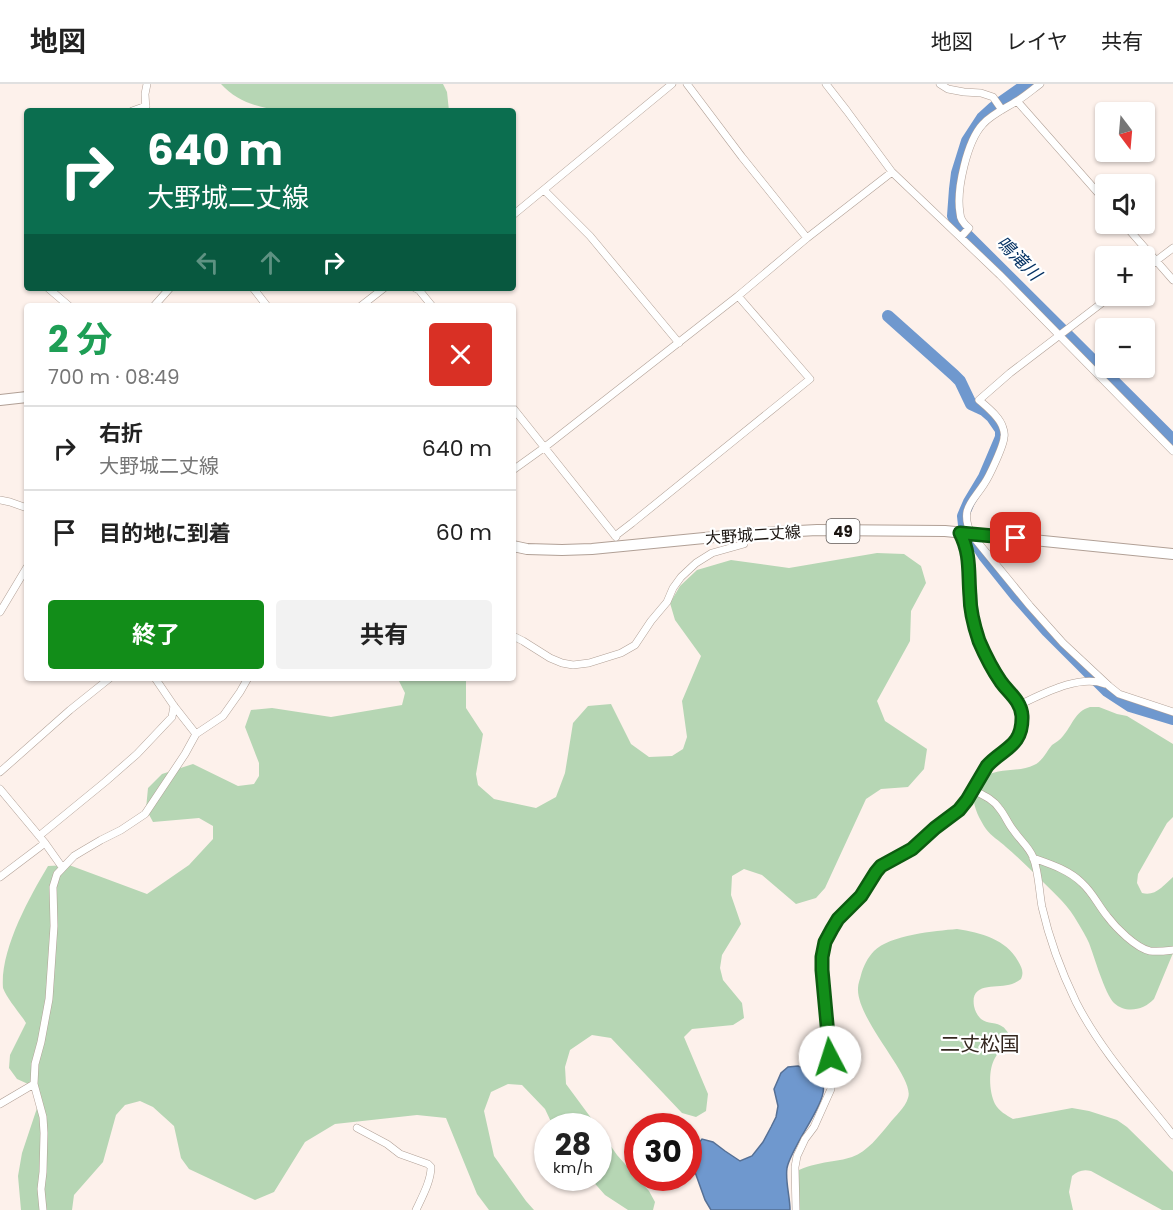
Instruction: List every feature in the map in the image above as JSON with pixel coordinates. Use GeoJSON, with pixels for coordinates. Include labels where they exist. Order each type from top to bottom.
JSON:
{"type":"FeatureCollection","features":[{"type":"Feature","properties":{"kind":"main road"},"geometry":{"type":"LineString","coordinates":[[0,400],[24,397]]}},
{"type":"Feature","properties":{"kind":"main road","name":"大野城二丈線"},"geometry":{"type":"LineString","coordinates":[[516,547],[562,550],[621,547],[745,534],[817,530],[945,531],[1173,554]]}},
{"type":"Feature","properties":{"kind":"street"},"geometry":{"type":"LineString","coordinates":[[146,108],[147,84]]}},
{"type":"Feature","properties":{"kind":"street"},"geometry":{"type":"LineString","coordinates":[[516,213],[672,84]]}},
{"type":"Feature","properties":{"kind":"street"},"geometry":{"type":"LineString","coordinates":[[687,84],[807,238]]}},
{"type":"Feature","properties":{"kind":"street"},"geometry":{"type":"LineString","coordinates":[[826,84],[892,172],[961,237],[1173,451]]}},
{"type":"Feature","properties":{"kind":"street"},"geometry":{"type":"LineString","coordinates":[[940,84],[948,89],[981,93],[993,97],[1002,110]]}},
{"type":"Feature","properties":{"kind":"street"},"geometry":{"type":"LineString","coordinates":[[961,237],[969,228],[963,222],[960,214],[962,174],[972,142],[984,123],[1040,84]]}},
{"type":"Feature","properties":{"kind":"street"},"geometry":{"type":"LineString","coordinates":[[1017,101],[1095,190]]}},
{"type":"Feature","properties":{"kind":"street"},"geometry":{"type":"LineString","coordinates":[[516,468],[738,296],[807,238],[892,172]]}},
{"type":"Feature","properties":{"kind":"street"},"geometry":{"type":"LineString","coordinates":[[544,190],[590,236],[678,343]]}},
{"type":"Feature","properties":{"kind":"street"},"geometry":{"type":"LineString","coordinates":[[1133,234],[1173,280]]}},
{"type":"Feature","properties":{"kind":"street"},"geometry":{"type":"LineString","coordinates":[[1157,261],[1173,248]]}},
{"type":"Feature","properties":{"kind":"street"},"geometry":{"type":"LineString","coordinates":[[52,291],[66,303]]}},
{"type":"Feature","properties":{"kind":"street"},"geometry":{"type":"LineString","coordinates":[[157,303],[168,291]]}},
{"type":"Feature","properties":{"kind":"street"},"geometry":{"type":"LineString","coordinates":[[255,291],[265,303]]}},
{"type":"Feature","properties":{"kind":"street"},"geometry":{"type":"LineString","coordinates":[[365,303],[380,291]]}},
{"type":"Feature","properties":{"kind":"street"},"geometry":{"type":"LineString","coordinates":[[421,291],[430,303]]}},
{"type":"Feature","properties":{"kind":"street"},"geometry":{"type":"LineString","coordinates":[[615,536],[810,379],[738,296]]}},
{"type":"Feature","properties":{"kind":"street"},"geometry":{"type":"LineString","coordinates":[[796,1210],[797,1156],[814,1127],[831,1089],[832,1070],[822,970],[825,942],[838,919],[861,896],[881,866],[918,845],[935,828],[959,810],[991,761],[1011,747],[1019,736],[1022,717],[1019,705],[1001,682],[984,652],[975,627],[970,596],[966,514],[972,499],[990,472],[1004,438],[1003,426],[979,399],[1097,306]]}},
{"type":"Feature","properties":{"kind":"street"},"geometry":{"type":"LineString","coordinates":[[516,412],[615,536],[621,547]]}},
{"type":"Feature","properties":{"kind":"street"},"geometry":{"type":"LineString","coordinates":[[0,500],[24,507]]}},
{"type":"Feature","properties":{"kind":"street"},"geometry":{"type":"LineString","coordinates":[[966,533],[1063,643],[1109,686],[1119,694],[1173,712]]}},
{"type":"Feature","properties":{"kind":"street"},"geometry":{"type":"LineString","coordinates":[[516,638],[550,658],[573,665],[589,663],[621,653],[635,645],[667,602],[681,577],[696,563],[712,553],[744,544],[745,534]]}},
{"type":"Feature","properties":{"kind":"street"},"geometry":{"type":"LineString","coordinates":[[0,612],[24,572]]}},
{"type":"Feature","properties":{"kind":"street"},"geometry":{"type":"LineString","coordinates":[[0,772],[70,710],[107,681]]}},
{"type":"Feature","properties":{"kind":"street"},"geometry":{"type":"LineString","coordinates":[[157,681],[196,734]]}},
{"type":"Feature","properties":{"kind":"street"},"geometry":{"type":"LineString","coordinates":[[43,1210],[41,1189],[43,1117],[34,1084],[35,1064],[49,999],[53,887],[57,874],[84,850],[145,814],[196,734],[223,716],[246,681]]}},
{"type":"Feature","properties":{"kind":"street"},"geometry":{"type":"LineString","coordinates":[[1019,705],[1055,689],[1076,683],[1093,681],[1109,686]]}},
{"type":"Feature","properties":{"kind":"street"},"geometry":{"type":"LineString","coordinates":[[39,836],[137,754],[171,717],[174,706]]}},
{"type":"Feature","properties":{"kind":"street"},"geometry":{"type":"LineString","coordinates":[[0,789],[63,867]]}},
{"type":"Feature","properties":{"kind":"street"},"geometry":{"type":"LineString","coordinates":[[973,790],[994,802],[1029,850],[1033,858],[1042,907],[1050,933],[1077,1003],[1116,1066],[1173,1135]]}},
{"type":"Feature","properties":{"kind":"street"},"geometry":{"type":"LineString","coordinates":[[0,877],[45,843]]}},
{"type":"Feature","properties":{"kind":"street"},"geometry":{"type":"LineString","coordinates":[[1033,858],[1063,870],[1080,881],[1092,893],[1119,930],[1137,945],[1148,951],[1173,950]]}},
{"type":"Feature","properties":{"kind":"street"},"geometry":{"type":"LineString","coordinates":[[0,1104],[34,1084]]}},
{"type":"Feature","properties":{"kind":"street"},"geometry":{"type":"LineString","coordinates":[[357,1128],[387,1144],[400,1154],[431,1167],[416,1210]]}},
{"type":"Feature","properties":{"kind":"green space"},"geometry":{"type":"Polygon","coordinates":[[[221,84],[443,84],[447,92],[449,108],[266,108],[242,100],[221,84]]]}},
{"type":"Feature","properties":{"kind":"green space"},"geometry":{"type":"Polygon","coordinates":[[[877,553],[904,554],[921,566],[926,583],[911,611],[910,641],[877,701],[885,721],[927,749],[924,769],[908,787],[881,789],[866,799],[825,888],[816,898],[796,904],[762,875],[744,869],[732,876],[731,895],[741,924],[722,955],[720,968],[723,980],[742,1003],[744,1018],[733,1025],[692,1029],[684,1037],[708,1094],[706,1111],[702,1113],[682,1113],[611,1038],[592,1035],[570,1050],[565,1067],[566,1084],[587,1113],[547,1113],[522,1085],[508,1084],[491,1092],[484,1111],[494,1156],[534,1210],[489,1210],[477,1194],[446,1118],[417,1115],[335,1124],[305,1142],[274,1192],[255,1200],[189,1169],[181,1158],[174,1126],[153,1107],[140,1101],[125,1105],[116,1115],[103,1162],[74,1195],[72,1210],[21,1210],[18,1176],[22,1153],[41,1096],[37,1088],[17,1079],[9,1068],[10,1055],[26,1023],[7,997],[3,988],[3,973],[17,925],[48,866],[69,865],[147,894],[189,865],[213,839],[213,826],[199,818],[153,822],[146,809],[148,788],[162,774],[193,764],[238,786],[254,784],[259,776],[259,763],[245,727],[251,710],[272,708],[331,717],[402,705],[405,693],[399,681],[466,681],[466,708],[483,734],[476,774],[478,785],[494,799],[536,808],[556,797],[565,773],[573,723],[588,706],[611,704],[631,744],[649,757],[672,756],[683,749],[687,737],[682,701],[701,656],[675,620],[670,603],[680,586],[697,570],[731,560],[789,568],[877,553]]]}},
{"type":"Feature","properties":{"kind":"green space"},"geometry":{"type":"Polygon","coordinates":[[[1090,707],[1099,707],[1127,716],[1173,744],[1173,817],[1167,823],[1138,874],[1137,883],[1142,893],[1147,894],[1159,890],[1173,877],[1173,953],[1154,999],[1145,1006],[1135,1009],[1124,1009],[1114,1003],[1103,983],[1088,940],[1071,911],[1025,864],[988,832],[974,804],[974,791],[982,779],[993,773],[1021,769],[1037,763],[1062,737],[1077,715],[1090,707]]]}},
{"type":"Feature","properties":{"kind":"green space"},"geometry":{"type":"Polygon","coordinates":[[[957,929],[984,935],[1000,942],[1013,953],[1022,970],[1021,979],[1016,982],[980,989],[974,998],[975,1010],[981,1019],[1001,1025],[1009,1034],[995,1058],[990,1075],[993,1099],[997,1106],[1013,1119],[1072,1108],[1117,1120],[1173,1172],[1173,1210],[1162,1210],[1086,1170],[1072,1176],[1069,1192],[1073,1210],[799,1210],[797,1176],[799,1170],[816,1164],[850,1158],[863,1151],[877,1139],[900,1112],[908,1098],[908,1089],[903,1077],[875,1032],[860,1001],[858,985],[866,962],[874,951],[891,941],[913,935],[957,929]]]}},
{"type":"Feature","properties":{"kind":"green space"},"geometry":{"type":"Polygon","coordinates":[[[612,1148],[624,1163],[624,1191],[649,1191],[655,1202],[653,1210],[628,1210],[601,1191],[612,1191],[612,1148]]]}},
{"type":"Feature","properties":{"kind":"water"},"geometry":{"type":"Polygon","coordinates":[[[798,1066],[809,1071],[819,1079],[823,1086],[820,1102],[787,1168],[790,1210],[711,1210],[702,1191],[702,1139],[713,1142],[740,1161],[752,1156],[763,1142],[776,1117],[778,1106],[774,1089],[781,1073],[788,1067],[798,1066]]]}},
{"type":"Feature","properties":{"kind":"waterway","name":"鳴滝川"},"geometry":{"type":"LineString","coordinates":[[1027,84],[982,118],[967,141],[957,173],[953,216],[958,226],[1173,440]]}},
{"type":"Feature","properties":{"kind":"waterway"},"geometry":{"type":"LineString","coordinates":[[888,316],[960,381],[971,404],[984,410],[1001,430],[1001,437],[984,477],[963,516],[964,525],[984,556],[1047,631],[1107,691],[1130,706],[1173,719]]}},
{"type":"Feature","properties":{"kind":"district","name":"二丈松国"},"geometry":{"type":"Point","coordinates":[980,1044]}},
{"type":"Feature","properties":{"kind":"route"},"geometry":{"type":"LineString","coordinates":[[830,1057],[822,957],[825,942],[832,929],[838,919],[861,896],[881,866],[918,845],[935,828],[959,810],[991,761],[1011,747],[1019,736],[1022,717],[1017,700],[1001,682],[991,665],[975,627],[971,611],[969,556],[966,543],[960,533],[1016,538]]}}]}
